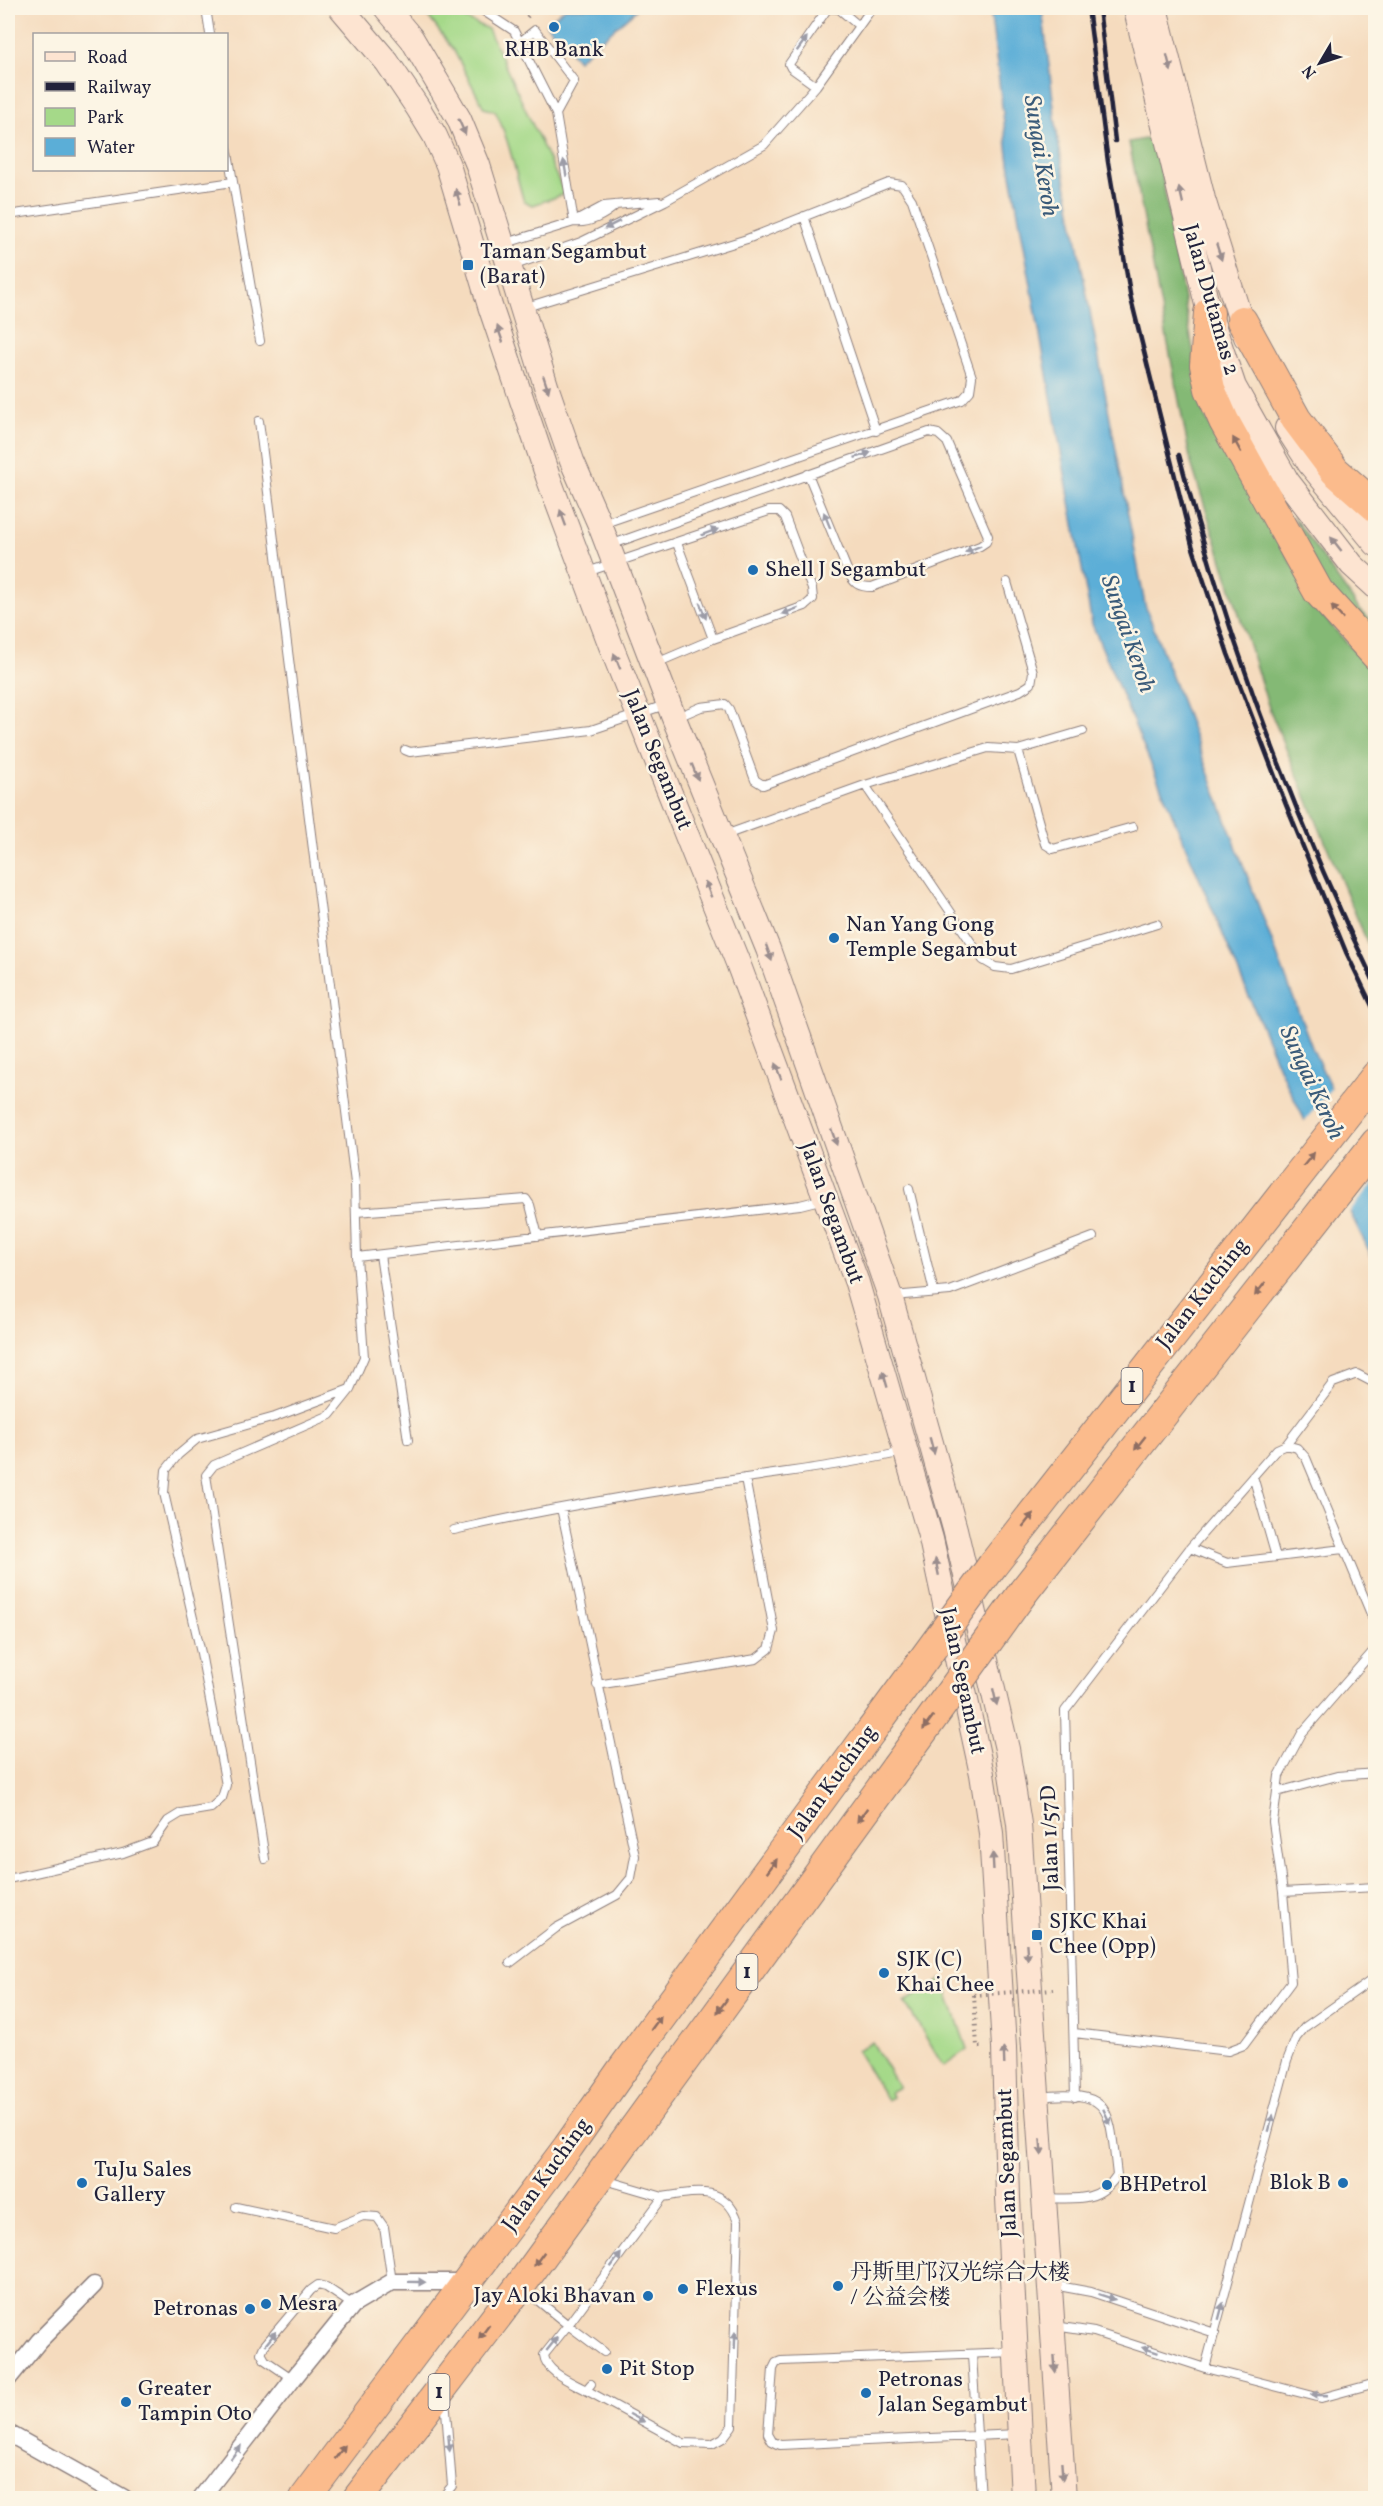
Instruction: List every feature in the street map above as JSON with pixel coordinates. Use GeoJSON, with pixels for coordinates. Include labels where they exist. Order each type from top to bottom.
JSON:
{"type":"FeatureCollection","features":[{"type":"Feature","properties":{"kind":"highway"},"geometry":{"type":"LineString","coordinates":[[1209,313],[1205,365],[1210,388],[1224,421],[1318,591],[1376,656]]}},
{"type":"Feature","properties":{"kind":"highway"},"geometry":{"type":"LineString","coordinates":[[1242,321],[1287,417],[1335,471],[1376,507]]}},
{"type":"Feature","properties":{"kind":"highway","name":"Jalan Kuching"},"geometry":{"type":"LineString","coordinates":[[305,2499],[468,2282],[992,1566],[1376,1076]]}},
{"type":"Feature","properties":{"kind":"highway","name":"Jalan Kuching"},"geometry":{"type":"LineString","coordinates":[[358,2499],[520,2286],[1024,1591],[1376,1143]]}},
{"type":"Feature","properties":{"kind":"main road","name":"Jalan Segambut"},"geometry":{"type":"LineString","coordinates":[[342,8],[387,62],[435,136],[448,165],[538,449],[639,715],[738,963],[857,1283],[931,1539],[982,1774],[991,1833],[1004,2047],[1015,2352],[1023,2499]]}},
{"type":"Feature","properties":{"kind":"main road"},"geometry":{"type":"LineString","coordinates":[[372,8],[439,87]]}},
{"type":"Feature","properties":{"kind":"main road","name":"Jalan Segambut"},"geometry":{"type":"LineString","coordinates":[[386,8],[412,39],[459,119],[478,165],[572,461],[768,950],[890,1296],[955,1529],[1006,1749],[1018,1824],[1064,2499]]}},
{"type":"Feature","properties":{"kind":"main road","name":"Jalan Dutamas 2"},"geometry":{"type":"LineString","coordinates":[[1138,8],[1137,14],[1209,313],[1234,387],[1287,481],[1352,565],[1376,587]]}},
{"type":"Feature","properties":{"kind":"main road","name":"Jalan Dutamas 2"},"geometry":{"type":"LineString","coordinates":[[1153,8],[1156,12],[1203,198],[1242,321]]}},
{"type":"Feature","properties":{"kind":"main road"},"geometry":{"type":"LineString","coordinates":[[1376,544],[1310,464],[1287,417],[1275,419],[1274,428],[1292,462],[1376,568]]}},
{"type":"Feature","properties":{"kind":"street"},"geometry":{"type":"LineString","coordinates":[[201,2499],[353,2305],[392,2282],[468,2282]]}},
{"type":"Feature","properties":{"kind":"street"},"geometry":{"type":"LineString","coordinates":[[8,2379],[39,2341],[94,2285]]}},
{"type":"Feature","properties":{"kind":"street"},"geometry":{"type":"LineString","coordinates":[[8,2433],[124,2499]]}},
{"type":"Feature","properties":{"kind":"lane"},"geometry":{"type":"LineString","coordinates":[[206,8],[210,33]]}},
{"type":"Feature","properties":{"kind":"lane"},"geometry":{"type":"LineString","coordinates":[[479,8],[514,31],[556,114],[574,222]]}},
{"type":"Feature","properties":{"kind":"lane"},"geometry":{"type":"LineString","coordinates":[[816,86],[791,68],[789,64],[828,8],[839,9],[859,26]]}},
{"type":"Feature","properties":{"kind":"lane"},"geometry":{"type":"LineString","coordinates":[[482,276],[581,242],[665,201],[764,145],[816,86],[872,8]]}},
{"type":"Feature","properties":{"kind":"lane"},"geometry":{"type":"LineString","coordinates":[[520,42],[535,30],[574,81],[556,114]]}},
{"type":"Feature","properties":{"kind":"lane"},"geometry":{"type":"LineString","coordinates":[[228,153],[260,341]]}},
{"type":"Feature","properties":{"kind":"lane"},"geometry":{"type":"LineString","coordinates":[[8,215],[233,182]]}},
{"type":"Feature","properties":{"kind":"lane"},"geometry":{"type":"LineString","coordinates":[[522,308],[747,239],[890,183],[902,185],[912,200],[972,377],[970,391],[962,400],[876,431],[607,544],[584,573]]}},
{"type":"Feature","properties":{"kind":"lane"},"geometry":{"type":"LineString","coordinates":[[475,253],[574,222],[583,223],[608,212],[616,205],[665,201]]}},
{"type":"Feature","properties":{"kind":"lane"},"geometry":{"type":"LineString","coordinates":[[804,216],[876,431]]}},
{"type":"Feature","properties":{"kind":"lane"},"geometry":{"type":"LineString","coordinates":[[259,421],[355,1183],[357,1257],[364,1357],[350,1389],[330,1415],[214,1465],[206,1475],[265,1859]]}},
{"type":"Feature","properties":{"kind":"lane"},"geometry":{"type":"LineString","coordinates":[[607,544],[808,474],[929,432],[938,434],[947,442],[988,536],[986,542],[872,587],[861,587],[853,581],[848,572],[808,474]]}},
{"type":"Feature","properties":{"kind":"lane"},"geometry":{"type":"LineString","coordinates":[[607,544],[677,543],[769,511],[779,511],[785,517],[812,589],[813,599],[805,606],[713,639],[653,665]]}},
{"type":"Feature","properties":{"kind":"lane"},"geometry":{"type":"LineString","coordinates":[[677,543],[713,639]]}},
{"type":"Feature","properties":{"kind":"lane"},"geometry":{"type":"LineString","coordinates":[[405,750],[410,752],[591,730],[639,715],[725,704],[729,709],[754,780],[763,785],[1020,691],[1031,684],[1034,672],[1007,582]]}},
{"type":"Feature","properties":{"kind":"lane"},"geometry":{"type":"LineString","coordinates":[[722,836],[866,785],[988,748],[1018,750],[1083,731]]}},
{"type":"Feature","properties":{"kind":"lane"},"geometry":{"type":"LineString","coordinates":[[1018,750],[1045,844],[1053,849],[1133,826]]}},
{"type":"Feature","properties":{"kind":"lane"},"geometry":{"type":"LineString","coordinates":[[866,785],[982,960],[995,968],[1011,969],[1157,924]]}},
{"type":"Feature","properties":{"kind":"lane"},"geometry":{"type":"LineString","coordinates":[[909,1189],[934,1292]]}},
{"type":"Feature","properties":{"kind":"lane"},"geometry":{"type":"LineString","coordinates":[[356,1212],[526,1199],[538,1236]]}},
{"type":"Feature","properties":{"kind":"lane"},"geometry":{"type":"LineString","coordinates":[[357,1257],[800,1205],[826,1199]]}},
{"type":"Feature","properties":{"kind":"lane"},"geometry":{"type":"LineString","coordinates":[[890,1296],[950,1291],[1093,1237]]}},
{"type":"Feature","properties":{"kind":"lane"},"geometry":{"type":"LineString","coordinates":[[380,1255],[408,1440]]}},
{"type":"Feature","properties":{"kind":"lane","name":"Jalan 1/57D"},"geometry":{"type":"LineString","coordinates":[[1075,2097],[1065,1711],[1190,1548],[1277,1449],[1286,1445],[1333,1383],[1357,1374],[1376,1384]]}},
{"type":"Feature","properties":{"kind":"lane"},"geometry":{"type":"LineString","coordinates":[[8,1879],[123,1853],[153,1842],[168,1821],[181,1813],[211,1808],[222,1798],[226,1785],[201,1653],[164,1493],[166,1470],[178,1455],[197,1439],[275,1417],[350,1389]]}},
{"type":"Feature","properties":{"kind":"lane"},"geometry":{"type":"LineString","coordinates":[[1286,1445],[1297,1448],[1305,1458],[1376,1626]]}},
{"type":"Feature","properties":{"kind":"lane"},"geometry":{"type":"LineString","coordinates":[[454,1530],[561,1508],[746,1478],[853,1464],[906,1452]]}},
{"type":"Feature","properties":{"kind":"lane"},"geometry":{"type":"LineString","coordinates":[[1253,1476],[1276,1557]]}},
{"type":"Feature","properties":{"kind":"lane"},"geometry":{"type":"LineString","coordinates":[[597,1685],[756,1659],[769,1648],[774,1631],[746,1478]]}},
{"type":"Feature","properties":{"kind":"lane"},"geometry":{"type":"LineString","coordinates":[[510,1963],[556,1928],[617,1895],[631,1878],[634,1856],[561,1508]]}},
{"type":"Feature","properties":{"kind":"lane"},"geometry":{"type":"LineString","coordinates":[[1190,1548],[1227,1563],[1343,1549]]}},
{"type":"Feature","properties":{"kind":"lane"},"geometry":{"type":"LineString","coordinates":[[1074,2033],[1228,2051],[1244,2045],[1291,1982],[1283,1892],[1273,1822],[1279,1776],[1302,1733],[1376,1648]]}},
{"type":"Feature","properties":{"kind":"lane"},"geometry":{"type":"LineString","coordinates":[[1277,1792],[1337,1776],[1376,1773]]}},
{"type":"Feature","properties":{"kind":"lane"},"geometry":{"type":"LineString","coordinates":[[1283,1892],[1376,1887]]}},
{"type":"Feature","properties":{"kind":"lane"},"geometry":{"type":"LineString","coordinates":[[1206,2368],[1287,2061],[1296,2038],[1318,2016],[1376,1977]]}},
{"type":"Feature","properties":{"kind":"lane"},"geometry":{"type":"LineString","coordinates":[[1037,2097],[1059,2095],[1099,2102],[1110,2120],[1117,2175],[1110,2186],[1101,2193],[1078,2199],[1044,2198]]}},
{"type":"Feature","properties":{"kind":"lane"},"geometry":{"type":"LineString","coordinates":[[598,2177],[663,2197],[699,2192],[726,2199],[734,2208],[738,2221],[732,2426],[723,2438],[712,2444],[682,2443],[588,2387],[550,2369],[544,2362],[544,2355],[663,2197]]}},
{"type":"Feature","properties":{"kind":"lane"},"geometry":{"type":"LineString","coordinates":[[236,2207],[334,2228],[363,2216],[377,2217],[384,2227],[392,2282]]}},
{"type":"Feature","properties":{"kind":"lane"},"geometry":{"type":"LineString","coordinates":[[1050,2284],[1091,2292],[1215,2333]]}},
{"type":"Feature","properties":{"kind":"lane"},"geometry":{"type":"LineString","coordinates":[[293,2379],[266,2360],[261,2353],[264,2346],[311,2290],[318,2285],[326,2287],[353,2305]]}},
{"type":"Feature","properties":{"kind":"lane"},"geometry":{"type":"LineString","coordinates":[[520,2286],[604,2352]]}},
{"type":"Feature","properties":{"kind":"lane"},"geometry":{"type":"LineString","coordinates":[[1053,2326],[1094,2332],[1206,2368],[1321,2398],[1376,2383]]}},
{"type":"Feature","properties":{"kind":"lane"},"geometry":{"type":"LineString","coordinates":[[1015,2352],[781,2361],[776,2363],[773,2369],[768,2434],[772,2441],[780,2445],[1019,2434]]}},
{"type":"Feature","properties":{"kind":"lane"},"geometry":{"type":"LineString","coordinates":[[972,2355],[981,2499]]}},
{"type":"Feature","properties":{"kind":"lane"},"geometry":{"type":"LineString","coordinates":[[442,2499],[452,2486],[444,2385]]}},
{"type":"Feature","properties":{"kind":"path"},"geometry":{"type":"LineString","coordinates":[[977,2047],[974,1995],[1053,1989]]}},
{"type":"Feature","properties":{"kind":"green space"},"geometry":{"type":"Polygon","coordinates":[[[422,8],[442,8],[488,29],[565,194],[533,205],[524,202],[508,144],[495,111],[484,108],[454,51],[422,8]]]}},
{"type":"Feature","properties":{"kind":"green space"},"geometry":{"type":"Polygon","coordinates":[[[1155,137],[1205,417],[1323,616],[1375,674],[1375,961],[1269,708],[1191,463],[1129,142],[1155,137]]]}},
{"type":"Feature","properties":{"kind":"green space"},"geometry":{"type":"Polygon","coordinates":[[[1293,516],[1362,613],[1375,622],[1375,642],[1327,592],[1293,516]]]}},
{"type":"Feature","properties":{"kind":"green space"},"geometry":{"type":"Polygon","coordinates":[[[943,1979],[967,2049],[943,2066],[905,2002],[943,1979]]]}},
{"type":"Feature","properties":{"kind":"green space"},"geometry":{"type":"Polygon","coordinates":[[[872,2042],[899,2087],[890,2092],[892,2097],[887,2100],[857,2051],[872,2042]]]}},
{"type":"Feature","properties":{"kind":"water"},"geometry":{"type":"Polygon","coordinates":[[[565,8],[636,8],[636,10],[578,60],[546,24],[565,8]]]}},
{"type":"Feature","properties":{"kind":"water","name":"Sungai Keroh"},"geometry":{"type":"Polygon","coordinates":[[[990,8],[1042,8],[1058,141],[1145,605],[1313,1050],[1375,1180],[1375,1263],[1280,1070],[1092,624],[1009,163],[990,8]]]}},
{"type":"Feature","properties":{"kind":"pier"},"geometry":{"type":"Polygon","coordinates":[[[1333,1086],[1376,1173],[1375,1181],[1348,1214],[1303,1123],[1333,1086]]]}},
{"type":"Feature","properties":{"kind":"railway"},"geometry":{"type":"LineString","coordinates":[[1088,8],[1108,162],[1131,299],[1192,545],[1228,654],[1286,805],[1346,952],[1376,1014]]}},
{"type":"Feature","properties":{"kind":"railway"},"geometry":{"type":"LineString","coordinates":[[1099,8],[1115,141]]}},
{"type":"Feature","properties":{"kind":"railway"},"geometry":{"type":"LineString","coordinates":[[1179,455],[1218,591],[1264,725],[1317,857],[1376,986]]}},
{"type":"Feature","properties":{"kind":"place","name":"RHB Bank"},"geometry":{"type":"Point","coordinates":[554,27]}},
{"type":"Feature","properties":{"kind":"place","name":"Taman Segambut (Barat)"},"geometry":{"type":"Point","coordinates":[468,265]}},
{"type":"Feature","properties":{"kind":"place","name":"Shell J Segambut"},"geometry":{"type":"Point","coordinates":[753,570]}},
{"type":"Feature","properties":{"kind":"place","name":"Nan Yang Gong Temple Segambut"},"geometry":{"type":"Point","coordinates":[834,938]}},
{"type":"Feature","properties":{"kind":"place","name":"SJKC Khai Chee (Opp)"},"geometry":{"type":"Point","coordinates":[1037,1935]}},
{"type":"Feature","properties":{"kind":"place","name":"SJK (C) Khai Chee"},"geometry":{"type":"Point","coordinates":[884,1973]}},
{"type":"Feature","properties":{"kind":"place","name":"TuJu Sales Gallery"},"geometry":{"type":"Point","coordinates":[82,2183]}},
{"type":"Feature","properties":{"kind":"place","name":"Blok B"},"geometry":{"type":"Point","coordinates":[1343,2183]}},
{"type":"Feature","properties":{"kind":"place","name":"BHPetrol"},"geometry":{"type":"Point","coordinates":[1107,2185]}},
{"type":"Feature","properties":{"kind":"place","name":"丹斯里邝汉光综合大楼 / 公益会楼"},"geometry":{"type":"Point","coordinates":[838,2286]}},
{"type":"Feature","properties":{"kind":"place","name":"Flexus"},"geometry":{"type":"Point","coordinates":[683,2289]}},
{"type":"Feature","properties":{"kind":"place","name":"Jay Aloki Bhavan"},"geometry":{"type":"Point","coordinates":[648,2296]}},
{"type":"Feature","properties":{"kind":"place","name":"Mesra"},"geometry":{"type":"Point","coordinates":[266,2304]}},
{"type":"Feature","properties":{"kind":"place","name":"Petronas"},"geometry":{"type":"Point","coordinates":[250,2309]}},
{"type":"Feature","properties":{"kind":"place","name":"Pit Stop"},"geometry":{"type":"Point","coordinates":[607,2369]}},
{"type":"Feature","properties":{"kind":"place","name":"Petronas Jalan Segambut"},"geometry":{"type":"Point","coordinates":[866,2393]}},
{"type":"Feature","properties":{"kind":"place","name":"Greater Tampin Oto"},"geometry":{"type":"Point","coordinates":[126,2402]}}]}
